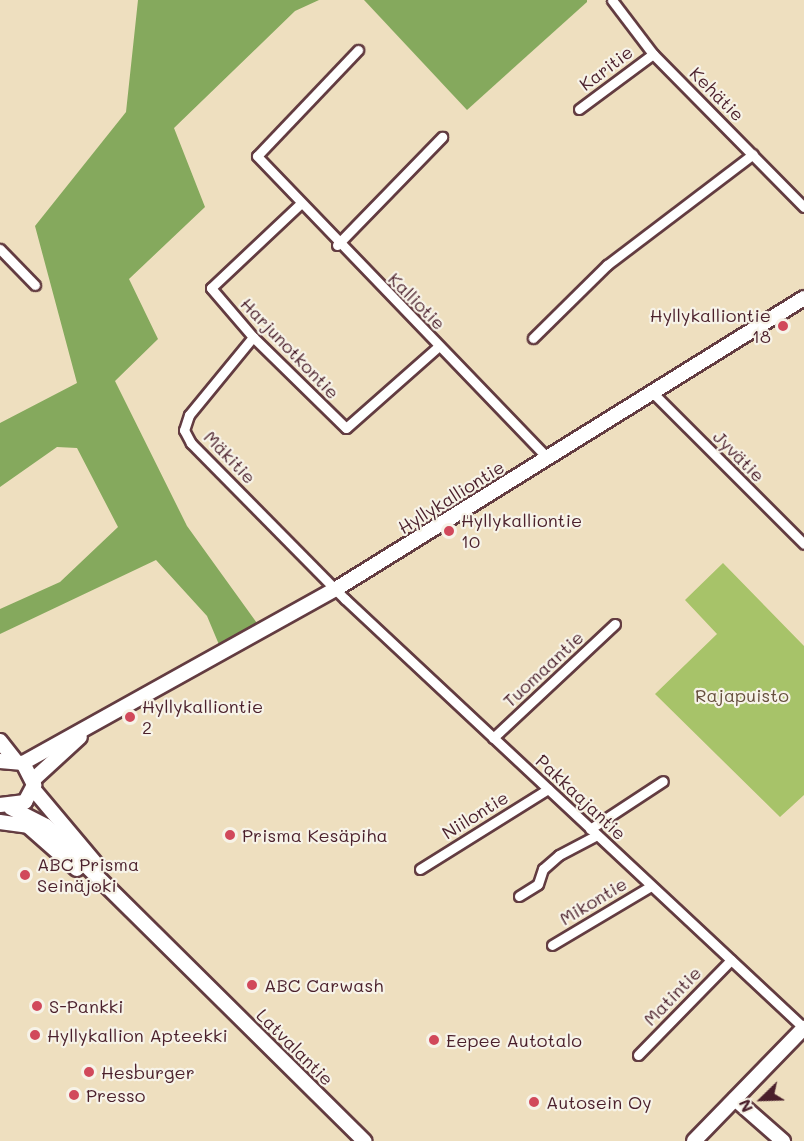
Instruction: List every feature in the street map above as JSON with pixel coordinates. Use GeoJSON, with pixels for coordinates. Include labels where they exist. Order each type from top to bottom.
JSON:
{"type":"FeatureCollection","features":[{"type":"Feature","properties":{"kind":"main road","name":"Hyllykalliontie"},"geometry":{"type":"LineString","coordinates":[[13,761],[111,714],[336,589],[548,458],[651,391],[804,298]]}},
{"type":"Feature","properties":{"kind":"main road","name":"Hyllykalliontie"},"geometry":{"type":"LineString","coordinates":[[3,806],[26,802],[34,784],[111,714]]}},
{"type":"Feature","properties":{"kind":"main road","name":"Latvalantie"},"geometry":{"type":"LineString","coordinates":[[0,741],[13,761],[34,784],[125,902],[364,1141]]}},
{"type":"Feature","properties":{"kind":"main road","name":"Latvalantie"},"geometry":{"type":"LineString","coordinates":[[3,806],[46,826],[108,890],[125,902]]}},
{"type":"Feature","properties":{"kind":"main road"},"geometry":{"type":"LineString","coordinates":[[0,822],[28,826],[108,890]]}},
{"type":"Feature","properties":{"kind":"main road"},"geometry":{"type":"LineString","coordinates":[[694,1141],[804,1028]]}},
{"type":"Feature","properties":{"kind":"main road"},"geometry":{"type":"LineString","coordinates":[[735,1099],[783,1141]]}},
{"type":"Feature","properties":{"kind":"street","name":"Kehätie"},"geometry":{"type":"LineString","coordinates":[[612,0],[653,54],[804,207]]}},
{"type":"Feature","properties":{"kind":"street","name":"Kalliotie"},"geometry":{"type":"LineString","coordinates":[[358,50],[262,146],[256,156],[262,168],[548,458]]}},
{"type":"Feature","properties":{"kind":"street","name":"Karitie"},"geometry":{"type":"LineString","coordinates":[[579,109],[653,54]]}},
{"type":"Feature","properties":{"kind":"street"},"geometry":{"type":"LineString","coordinates":[[338,245],[442,137]]}},
{"type":"Feature","properties":{"kind":"street"},"geometry":{"type":"LineString","coordinates":[[533,338],[607,265],[753,154]]}},
{"type":"Feature","properties":{"kind":"street","name":"Harjunotkontie"},"geometry":{"type":"LineString","coordinates":[[299,205],[211,288],[253,337],[346,428],[439,346]]}},
{"type":"Feature","properties":{"kind":"street"},"geometry":{"type":"LineString","coordinates":[[0,249],[35,285]]}},
{"type":"Feature","properties":{"kind":"street","name":"Mäkitie"},"geometry":{"type":"LineString","coordinates":[[253,337],[189,415],[184,430],[336,589]]}},
{"type":"Feature","properties":{"kind":"street","name":"Jyvätie"},"geometry":{"type":"LineString","coordinates":[[651,391],[804,544]]}},
{"type":"Feature","properties":{"kind":"street","name":"Pakkaajantie"},"geometry":{"type":"LineString","coordinates":[[336,589],[804,1028]]}},
{"type":"Feature","properties":{"kind":"street","name":"Tuomaantie"},"geometry":{"type":"LineString","coordinates":[[493,738],[615,624]]}},
{"type":"Feature","properties":{"kind":"street"},"geometry":{"type":"LineString","coordinates":[[519,896],[538,884],[543,869],[559,855],[663,781]]}},
{"type":"Feature","properties":{"kind":"street","name":"Niilontie"},"geometry":{"type":"LineString","coordinates":[[420,869],[548,789]]}},
{"type":"Feature","properties":{"kind":"street","name":"Mikontie"},"geometry":{"type":"LineString","coordinates":[[552,945],[651,886]]}},
{"type":"Feature","properties":{"kind":"street","name":"Matintie"},"geometry":{"type":"LineString","coordinates":[[638,1055],[730,960]]}},
{"type":"Feature","properties":{"kind":"green space"},"geometry":{"type":"Polygon","coordinates":[[[138,0],[319,0],[295,11],[174,128],[205,207],[129,279],[158,339],[115,381],[187,526],[259,626],[220,647],[207,616],[156,560],[0,634],[0,609],[60,582],[118,527],[77,448],[57,447],[0,487],[0,423],[77,383],[35,226],[126,112],[138,0]]]}},
{"type":"Feature","properties":{"kind":"green space"},"geometry":{"type":"Polygon","coordinates":[[[364,0],[587,0],[587,2],[467,110],[364,0]]]}},
{"type":"Feature","properties":{"kind":"green space","name":"Rajapuisto"},"geometry":{"type":"Polygon","coordinates":[[[723,563],[804,646],[804,795],[780,817],[655,694],[717,634],[685,600],[723,563]]]}},
{"type":"Feature","properties":{"kind":"place","name":"Hyllykalliontie 18"},"geometry":{"type":"Point","coordinates":[783,326]}},
{"type":"Feature","properties":{"kind":"place","name":"Hyllykalliontie 10"},"geometry":{"type":"Point","coordinates":[449,531]}},
{"type":"Feature","properties":{"kind":"place","name":"Hyllykalliontie 2"},"geometry":{"type":"Point","coordinates":[130,717]}},
{"type":"Feature","properties":{"kind":"place","name":"Prisma Kesäpiha"},"geometry":{"type":"Point","coordinates":[230,835]}},
{"type":"Feature","properties":{"kind":"place","name":"ABC Prisma Seinäjoki"},"geometry":{"type":"Point","coordinates":[25,875]}},
{"type":"Feature","properties":{"kind":"place","name":"ABC Carwash"},"geometry":{"type":"Point","coordinates":[252,985]}},
{"type":"Feature","properties":{"kind":"place","name":"S-Pankki"},"geometry":{"type":"Point","coordinates":[37,1006]}},
{"type":"Feature","properties":{"kind":"place","name":"Hyllykallion Apteekki"},"geometry":{"type":"Point","coordinates":[35,1035]}},
{"type":"Feature","properties":{"kind":"place","name":"Eepee Autotalo"},"geometry":{"type":"Point","coordinates":[434,1040]}},
{"type":"Feature","properties":{"kind":"place","name":"Hesburger"},"geometry":{"type":"Point","coordinates":[89,1072]}},
{"type":"Feature","properties":{"kind":"place","name":"Presso"},"geometry":{"type":"Point","coordinates":[74,1095]}},
{"type":"Feature","properties":{"kind":"place","name":"Autosein Oy"},"geometry":{"type":"Point","coordinates":[534,1102]}}]}
